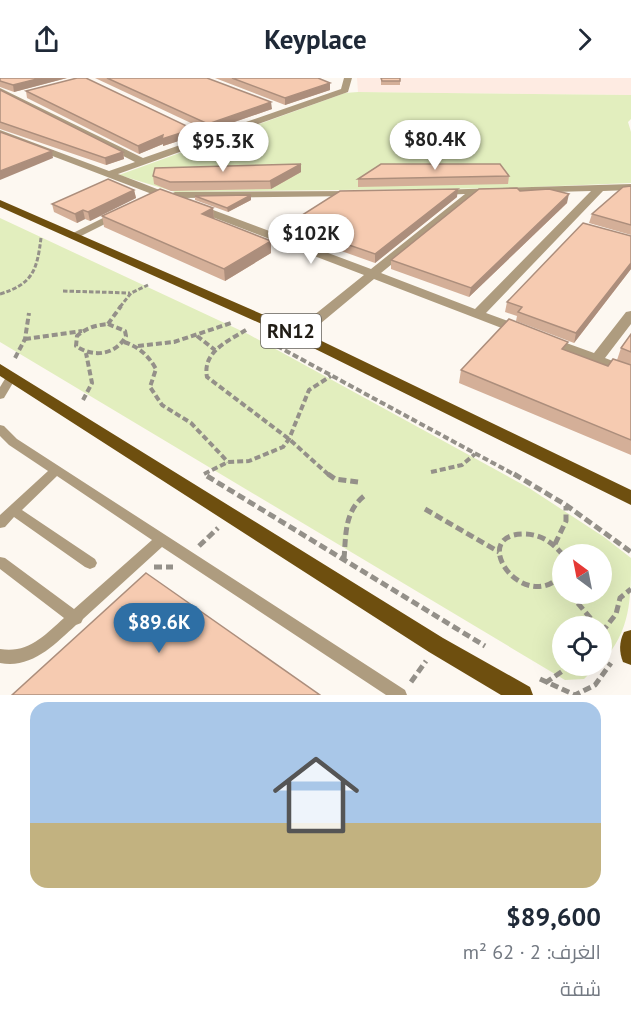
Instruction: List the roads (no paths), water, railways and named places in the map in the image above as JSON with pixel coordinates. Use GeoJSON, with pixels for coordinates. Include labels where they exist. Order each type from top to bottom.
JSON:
{"type":"FeatureCollection","features":[{"type":"Feature","properties":{"kind":"main road","name":"RN12"},"geometry":{"type":"LineString","coordinates":[[0,203],[298,335],[631,498]]}},
{"type":"Feature","properties":{"kind":"main road"},"geometry":{"type":"LineString","coordinates":[[12,364],[436,645],[522,695]]}},
{"type":"Feature","properties":{"kind":"main road"},"geometry":{"type":"LineString","coordinates":[[622,658],[631,639]]}},
{"type":"Feature","properties":{"kind":"street"},"geometry":{"type":"LineString","coordinates":[[345,90],[348,78]]}},
{"type":"Feature","properties":{"kind":"street"},"geometry":{"type":"LineString","coordinates":[[328,84],[345,90]]}},
{"type":"Feature","properties":{"kind":"street"},"geometry":{"type":"LineString","coordinates":[[0,90],[16,96],[143,162]]}},
{"type":"Feature","properties":{"kind":"street"},"geometry":{"type":"LineString","coordinates":[[109,174],[345,90]]}},
{"type":"Feature","properties":{"kind":"street"},"geometry":{"type":"LineString","coordinates":[[0,100],[27,93]]}},
{"type":"Feature","properties":{"kind":"street"},"geometry":{"type":"LineString","coordinates":[[278,106],[289,111]]}},
{"type":"Feature","properties":{"kind":"street"},"geometry":{"type":"LineString","coordinates":[[0,133],[376,274],[631,374]]}},
{"type":"Feature","properties":{"kind":"street"},"geometry":{"type":"LineString","coordinates":[[200,133],[211,138]]}},
{"type":"Feature","properties":{"kind":"street"},"geometry":{"type":"LineString","coordinates":[[427,192],[631,187]]}},
{"type":"Feature","properties":{"kind":"street"},"geometry":{"type":"LineString","coordinates":[[478,313],[573,224],[600,188]]}},
{"type":"Feature","properties":{"kind":"street"},"geometry":{"type":"LineString","coordinates":[[298,335],[376,274],[474,192]]}},
{"type":"Feature","properties":{"kind":"street"},"geometry":{"type":"LineString","coordinates":[[73,236],[163,194],[368,193]]}},
{"type":"Feature","properties":{"kind":"street"},"geometry":{"type":"LineString","coordinates":[[596,360],[631,315]]}},
{"type":"Feature","properties":{"kind":"lane"},"geometry":{"type":"LineString","coordinates":[[0,396],[12,364]]}},
{"type":"Feature","properties":{"kind":"lane"},"geometry":{"type":"LineString","coordinates":[[0,429],[13,442],[399,695]]}},
{"type":"Feature","properties":{"kind":"lane"},"geometry":{"type":"LineString","coordinates":[[0,523],[56,470]]}},
{"type":"Feature","properties":{"kind":"lane"},"geometry":{"type":"LineString","coordinates":[[15,511],[90,563]]}},
{"type":"Feature","properties":{"kind":"lane"},"geometry":{"type":"LineString","coordinates":[[0,656],[12,658],[33,653],[42,648],[162,539]]}},
{"type":"Feature","properties":{"kind":"lane"},"geometry":{"type":"LineString","coordinates":[[0,562],[76,619]]}}]}
